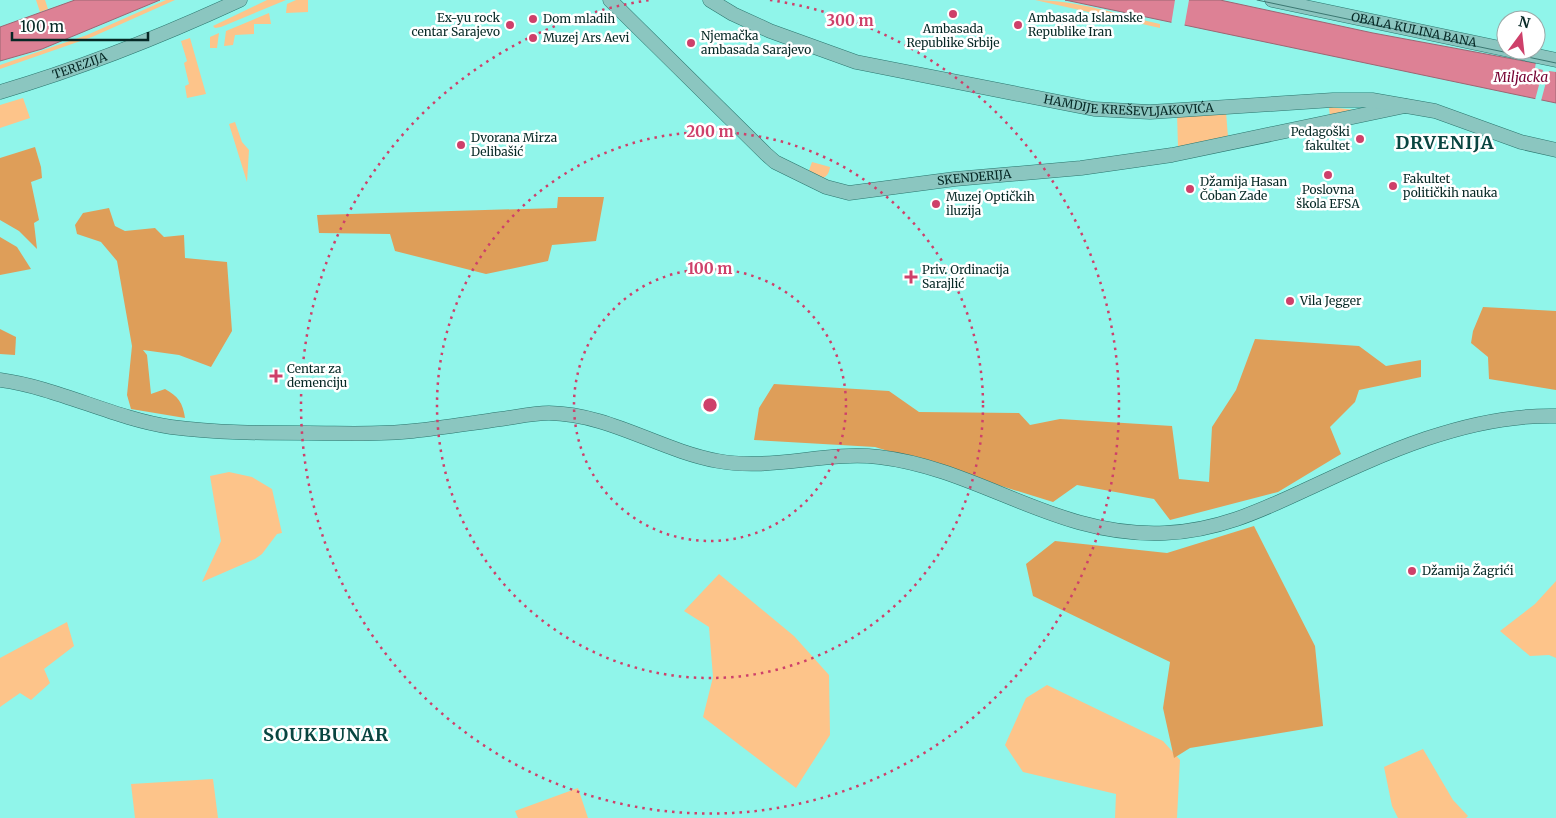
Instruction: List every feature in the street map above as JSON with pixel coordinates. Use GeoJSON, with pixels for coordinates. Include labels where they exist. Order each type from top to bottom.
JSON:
{"type":"FeatureCollection","features":[{"type":"Feature","properties":{"kind":"main road","name":"TEREZIJA"},"geometry":{"type":"LineString","coordinates":[[0,92],[83,64],[174,29],[240,0]]}},
{"type":"Feature","properties":{"kind":"main road","name":"SKENDERIJA"},"geometry":{"type":"LineString","coordinates":[[610,0],[766,154],[776,162],[826,187],[849,193],[955,179],[1081,168],[1172,156],[1405,106]]}},
{"type":"Feature","properties":{"kind":"main road","name":"HAMDIJE KREŠEVLJAKOVIĆA"},"geometry":{"type":"LineString","coordinates":[[710,0],[733,14],[770,31],[856,62],[1094,109],[1150,112],[1354,99],[1435,111],[1521,142],[1556,150]]}},
{"type":"Feature","properties":{"kind":"main road","name":"OBALA KULINA BANA"},"geometry":{"type":"LineString","coordinates":[[1272,0],[1556,60]]}},
{"type":"Feature","properties":{"kind":"main road"},"geometry":{"type":"LineString","coordinates":[[0,380],[28,384],[131,417],[169,427],[242,432],[367,433],[409,431],[543,413],[572,414],[627,429],[683,453],[744,465],[776,464],[853,456],[904,461],[955,476],[1057,517],[1094,528],[1142,533],[1190,531],[1250,515],[1389,453],[1449,432],[1525,417],[1556,416]]}},
{"type":"Feature","properties":{"kind":"shaded area"},"geometry":{"type":"Polygon","coordinates":[[[36,0],[45,0],[48,9],[40,12],[36,0]]]}},
{"type":"Feature","properties":{"kind":"shaded area"},"geometry":{"type":"Polygon","coordinates":[[[166,0],[175,0],[92,37],[0,69],[0,65],[87,35],[166,0]]]}},
{"type":"Feature","properties":{"kind":"shaded area"},"geometry":{"type":"Polygon","coordinates":[[[267,0],[286,0],[221,27],[215,28],[213,26],[267,0]]]}},
{"type":"Feature","properties":{"kind":"shaded area"},"geometry":{"type":"Polygon","coordinates":[[[296,0],[308,0],[308,12],[286,13],[287,4],[296,0]]]}},
{"type":"Feature","properties":{"kind":"shaded area"},"geometry":{"type":"Polygon","coordinates":[[[1035,0],[1066,2],[1098,9],[1160,24],[1160,28],[1035,0]]]}},
{"type":"Feature","properties":{"kind":"shaded area"},"geometry":{"type":"Polygon","coordinates":[[[269,13],[271,24],[254,24],[254,34],[235,35],[233,45],[224,46],[226,31],[269,13]]]}},
{"type":"Feature","properties":{"kind":"shaded area"},"geometry":{"type":"Polygon","coordinates":[[[219,33],[217,48],[210,48],[210,37],[219,33]]]}},
{"type":"Feature","properties":{"kind":"shaded area"},"geometry":{"type":"Polygon","coordinates":[[[190,38],[206,94],[187,98],[185,86],[189,84],[184,63],[187,61],[181,41],[190,38]]]}},
{"type":"Feature","properties":{"kind":"shaded area"},"geometry":{"type":"Polygon","coordinates":[[[23,98],[30,118],[0,128],[0,105],[23,98]]]}},
{"type":"Feature","properties":{"kind":"shaded area"},"geometry":{"type":"Polygon","coordinates":[[[1329,107],[1364,111],[1330,117],[1329,107]]]}},
{"type":"Feature","properties":{"kind":"shaded area"},"geometry":{"type":"Polygon","coordinates":[[[1226,112],[1228,137],[1178,147],[1177,113],[1226,112]]]}},
{"type":"Feature","properties":{"kind":"shaded area"},"geometry":{"type":"Polygon","coordinates":[[[235,122],[242,142],[249,150],[247,182],[229,124],[235,122]]]}},
{"type":"Feature","properties":{"kind":"shaded area"},"geometry":{"type":"Polygon","coordinates":[[[35,147],[42,178],[31,182],[39,220],[34,223],[37,249],[19,231],[0,220],[0,158],[35,147]]]}},
{"type":"Feature","properties":{"kind":"shaded area"},"geometry":{"type":"Polygon","coordinates":[[[812,162],[830,167],[825,177],[819,179],[807,176],[812,162]]]}},
{"type":"Feature","properties":{"kind":"shaded area"},"geometry":{"type":"Polygon","coordinates":[[[558,197],[604,197],[596,241],[552,245],[548,261],[486,274],[395,251],[390,234],[319,233],[317,215],[557,208],[558,197]]]}},
{"type":"Feature","properties":{"kind":"shaded area"},"geometry":{"type":"Polygon","coordinates":[[[109,208],[115,226],[125,231],[155,228],[164,237],[184,235],[185,258],[227,262],[232,331],[211,367],[179,355],[143,350],[147,355],[151,394],[165,389],[170,392],[177,397],[183,408],[185,418],[131,409],[127,395],[132,346],[117,261],[101,242],[77,234],[75,225],[83,213],[109,208]]]}},
{"type":"Feature","properties":{"kind":"shaded area"},"geometry":{"type":"Polygon","coordinates":[[[0,237],[17,247],[31,269],[0,275],[0,237]]]}},
{"type":"Feature","properties":{"kind":"shaded area"},"geometry":{"type":"Polygon","coordinates":[[[1483,307],[1556,311],[1556,390],[1489,379],[1488,357],[1471,343],[1473,331],[1483,307]]]}},
{"type":"Feature","properties":{"kind":"shaded area"},"geometry":{"type":"Polygon","coordinates":[[[0,329],[16,337],[15,355],[0,354],[0,329]]]}},
{"type":"Feature","properties":{"kind":"shaded area"},"geometry":{"type":"Polygon","coordinates":[[[1255,339],[1359,346],[1386,366],[1421,360],[1421,377],[1359,390],[1355,402],[1330,427],[1341,454],[1278,492],[1170,520],[1154,499],[1077,485],[1053,502],[875,447],[754,440],[759,408],[774,384],[889,391],[919,412],[1019,413],[1030,425],[1060,419],[1172,426],[1179,479],[1209,482],[1212,427],[1236,390],[1255,339]]]}},
{"type":"Feature","properties":{"kind":"shaded area"},"geometry":{"type":"Polygon","coordinates":[[[229,472],[252,477],[272,489],[282,533],[277,534],[262,554],[255,559],[202,582],[221,541],[210,476],[229,472]]]}},
{"type":"Feature","properties":{"kind":"shaded area"},"geometry":{"type":"Polygon","coordinates":[[[1254,526],[1315,646],[1323,726],[1190,748],[1174,758],[1163,708],[1170,662],[1033,596],[1026,564],[1055,541],[1167,553],[1254,526]]]}},
{"type":"Feature","properties":{"kind":"shaded area"},"geometry":{"type":"Polygon","coordinates":[[[719,574],[794,636],[829,675],[830,735],[796,788],[703,717],[713,677],[709,627],[684,611],[719,574]]]}},
{"type":"Feature","properties":{"kind":"shaded area"},"geometry":{"type":"Polygon","coordinates":[[[1556,581],[1556,658],[1549,655],[1530,656],[1500,631],[1535,604],[1556,581]]]}},
{"type":"Feature","properties":{"kind":"shaded area"},"geometry":{"type":"Polygon","coordinates":[[[67,622],[74,646],[44,669],[50,683],[31,700],[20,693],[0,707],[0,658],[67,622]]]}},
{"type":"Feature","properties":{"kind":"shaded area"},"geometry":{"type":"Polygon","coordinates":[[[1047,685],[1163,741],[1180,760],[1177,818],[1115,818],[1116,794],[1023,772],[1005,745],[1026,698],[1047,685]]]}},
{"type":"Feature","properties":{"kind":"shaded area"},"geometry":{"type":"Polygon","coordinates":[[[1423,749],[1453,800],[1468,816],[1466,818],[1398,818],[1392,806],[1384,767],[1423,749]]]}},
{"type":"Feature","properties":{"kind":"shaded area"},"geometry":{"type":"Polygon","coordinates":[[[213,779],[218,818],[135,818],[131,784],[213,779]]]}},
{"type":"Feature","properties":{"kind":"shaded area"},"geometry":{"type":"Polygon","coordinates":[[[578,788],[588,818],[518,818],[515,811],[578,788]]]}},
{"type":"Feature","properties":{"kind":"water"},"geometry":{"type":"Polygon","coordinates":[[[75,0],[160,0],[42,49],[0,61],[0,27],[75,0]]]}},
{"type":"Feature","properties":{"kind":"water","name":"Miljacka"},"geometry":{"type":"Polygon","coordinates":[[[1065,0],[1220,0],[1373,33],[1496,56],[1496,60],[1518,60],[1556,67],[1556,103],[1065,0]]]}},
{"type":"Feature","properties":{"kind":"pier"},"geometry":{"type":"Polygon","coordinates":[[[1175,0],[1189,0],[1184,28],[1171,25],[1175,0]]]}},
{"type":"Feature","properties":{"kind":"pier"},"geometry":{"type":"Polygon","coordinates":[[[1536,62],[1556,66],[1556,72],[1549,71],[1541,101],[1535,100],[1543,70],[1535,68],[1536,62]]]}},
{"type":"Feature","properties":{"kind":"tram line"},"geometry":{"type":"LineString","coordinates":[[1257,0],[1556,63]]}},
{"type":"Feature","properties":{"kind":"place","name":"Ambasada Republike Srbije"},"geometry":{"type":"Point","coordinates":[953,14]}},
{"type":"Feature","properties":{"kind":"place","name":"Dom mladih"},"geometry":{"type":"Point","coordinates":[533,19]}},
{"type":"Feature","properties":{"kind":"place","name":"Ex-yu rock centar Sarajevo"},"geometry":{"type":"Point","coordinates":[510,25]}},
{"type":"Feature","properties":{"kind":"place","name":"Ambasada Islamske Republike Iran"},"geometry":{"type":"Point","coordinates":[1018,25]}},
{"type":"Feature","properties":{"kind":"place","name":"Muzej Ars Aevi"},"geometry":{"type":"Point","coordinates":[533,38]}},
{"type":"Feature","properties":{"kind":"place","name":"Njemačka ambasada Sarajevo"},"geometry":{"type":"Point","coordinates":[691,43]}},
{"type":"Feature","properties":{"kind":"place","name":"Pedagoški fakultet"},"geometry":{"type":"Point","coordinates":[1360,139]}},
{"type":"Feature","properties":{"kind":"place","name":"Dvorana Mirza Delibašić"},"geometry":{"type":"Point","coordinates":[461,145]}},
{"type":"Feature","properties":{"kind":"place","name":"Poslovna škola EFSA"},"geometry":{"type":"Point","coordinates":[1328,175]}},
{"type":"Feature","properties":{"kind":"place","name":"Fakultet političkih nauka"},"geometry":{"type":"Point","coordinates":[1393,186]}},
{"type":"Feature","properties":{"kind":"place","name":"Džamija Hasan Čoban Zade"},"geometry":{"type":"Point","coordinates":[1190,189]}},
{"type":"Feature","properties":{"kind":"place","name":"Muzej Optičkih iluzija"},"geometry":{"type":"Point","coordinates":[936,204]}},
{"type":"Feature","properties":{"kind":"place","name":"Priv. Ordinacija Sarajlić"},"geometry":{"type":"Point","coordinates":[911,277]}},
{"type":"Feature","properties":{"kind":"place","name":"Vila Jegger"},"geometry":{"type":"Point","coordinates":[1290,301]}},
{"type":"Feature","properties":{"kind":"place","name":"Centar za demenciju"},"geometry":{"type":"Point","coordinates":[276,376]}},
{"type":"Feature","properties":{"kind":"place","name":"Džamija Žagrići"},"geometry":{"type":"Point","coordinates":[1412,571]}},
{"type":"Feature","properties":{"kind":"district","name":"DRVENIJA"},"geometry":{"type":"Point","coordinates":[1445,143]}},
{"type":"Feature","properties":{"kind":"district","name":"SOUKBUNAR"},"geometry":{"type":"Point","coordinates":[326,735]}}]}
